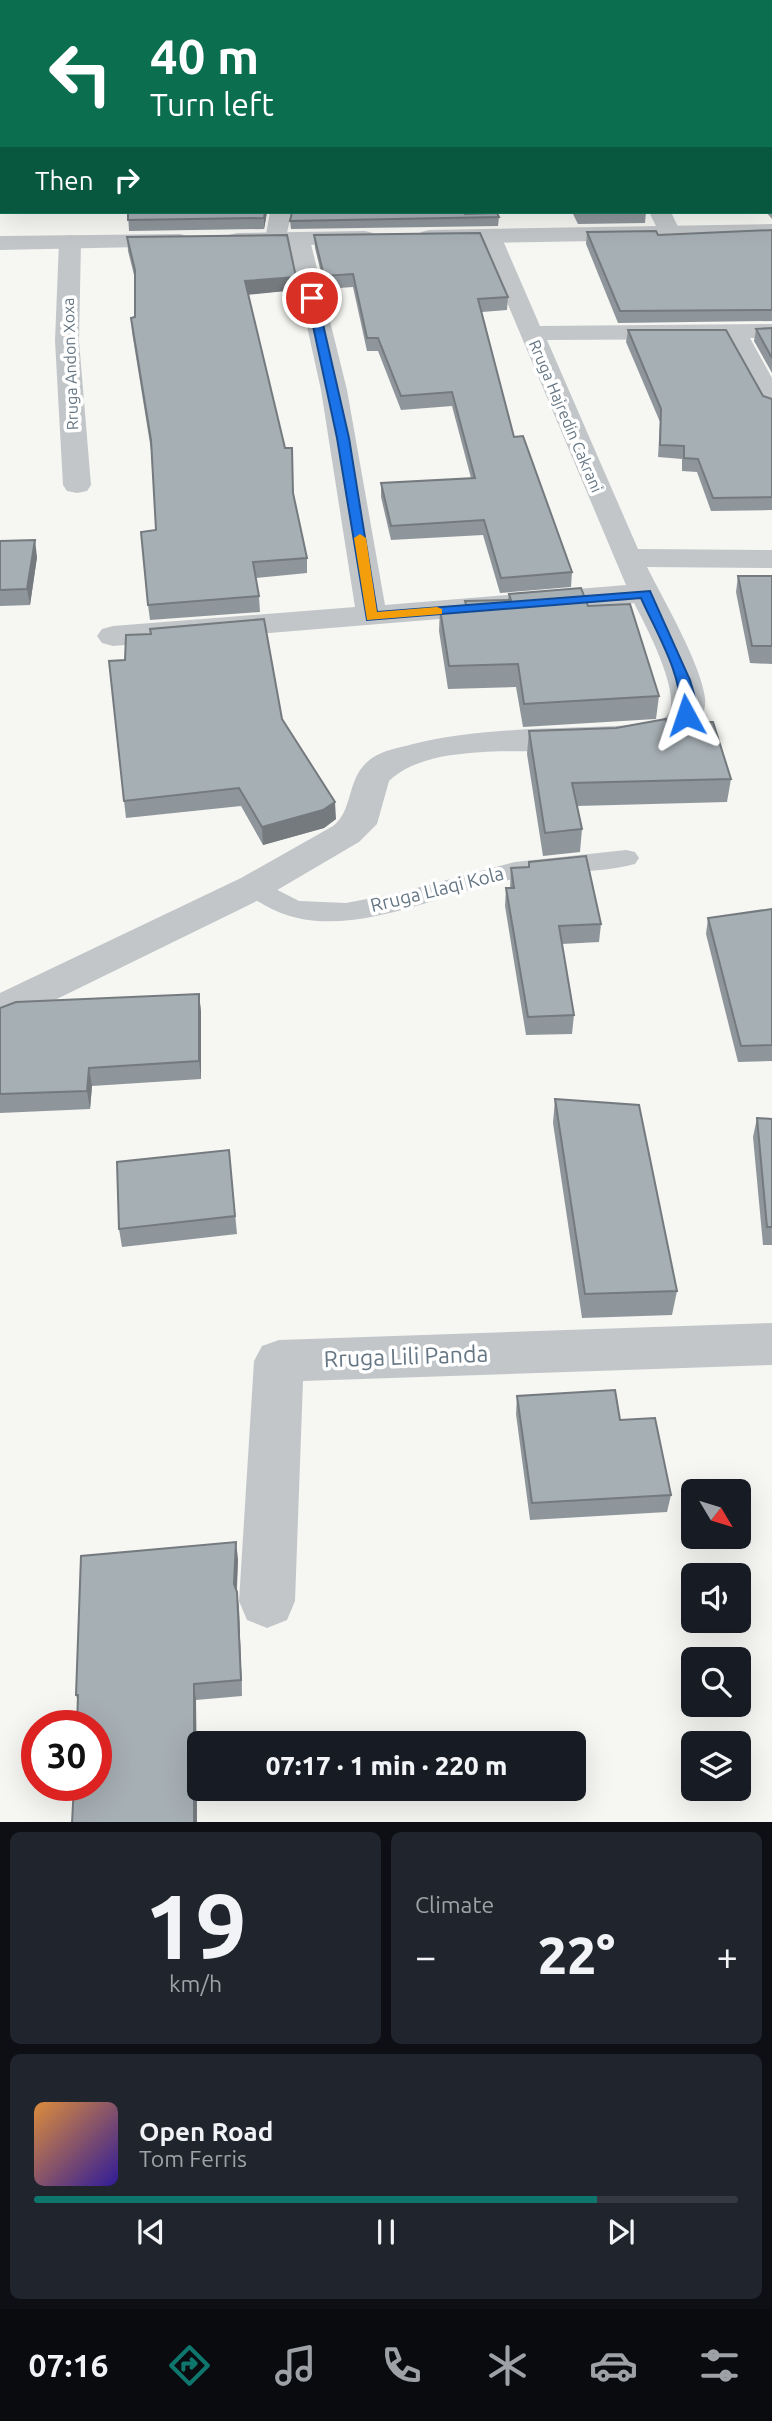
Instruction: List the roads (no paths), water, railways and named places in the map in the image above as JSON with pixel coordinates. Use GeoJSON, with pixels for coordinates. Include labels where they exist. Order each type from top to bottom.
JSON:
{"type":"FeatureCollection","features":[{"type":"Feature","properties":{"kind":"street"},"geometry":{"type":"LineString","coordinates":[[282,214],[334,390],[372,617]]}},
{"type":"Feature","properties":{"kind":"street"},"geometry":{"type":"LineString","coordinates":[[661,214],[670,233]]}},
{"type":"Feature","properties":{"kind":"street"},"geometry":{"type":"LineString","coordinates":[[408,238],[772,231]]}},
{"type":"Feature","properties":{"kind":"street","name":"Rruga Hajredin Cakrani"},"geometry":{"type":"LineString","coordinates":[[490,236],[627,558],[646,593]]}},
{"type":"Feature","properties":{"kind":"street"},"geometry":{"type":"LineString","coordinates":[[0,243],[381,238]]}},
{"type":"Feature","properties":{"kind":"street","name":"Rruga Andon Xoxa"},"geometry":{"type":"LineString","coordinates":[[70,243],[67,341],[77,485]]}},
{"type":"Feature","properties":{"kind":"street"},"geometry":{"type":"LineString","coordinates":[[734,331],[772,401]]}},
{"type":"Feature","properties":{"kind":"street"},"geometry":{"type":"LineString","coordinates":[[531,333],[772,331]]}},
{"type":"Feature","properties":{"kind":"street"},"geometry":{"type":"LineString","coordinates":[[627,558],[772,559]]}},
{"type":"Feature","properties":{"kind":"street"},"geometry":{"type":"LineString","coordinates":[[0,1010],[254,887],[346,834],[359,824],[372,777],[399,758],[450,745],[487,741],[654,734],[677,725],[686,715],[689,701],[684,680],[646,593],[113,636]]}},
{"type":"Feature","properties":{"kind":"street","name":"Rruga Lili Panda"},"geometry":{"type":"LineString","coordinates":[[267,1601],[279,1361],[772,1344]]}},
{"type":"Feature","properties":{"kind":"lane","name":"Rruga Llaqi Kola"},"geometry":{"type":"LineString","coordinates":[[254,887],[280,903],[297,909],[334,912],[376,906],[499,873],[626,858]]}}]}
